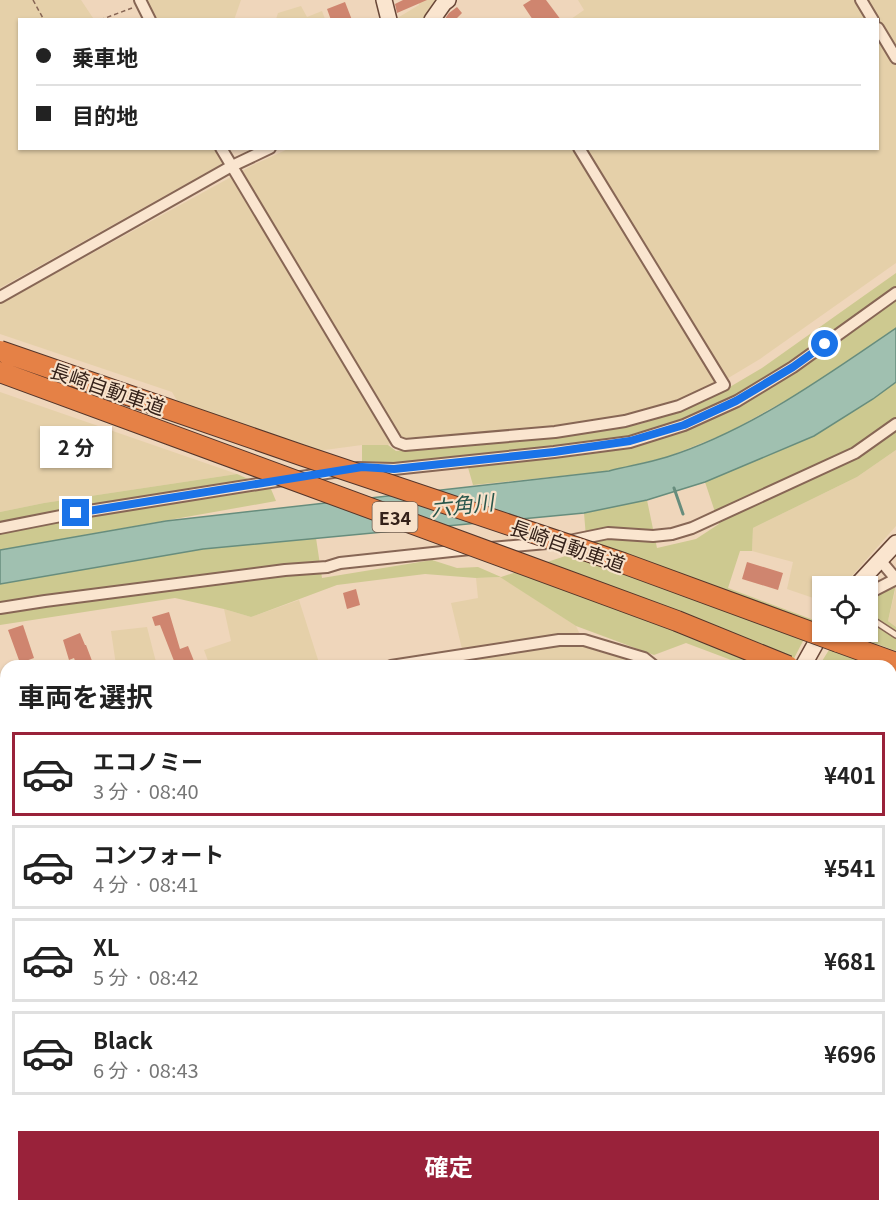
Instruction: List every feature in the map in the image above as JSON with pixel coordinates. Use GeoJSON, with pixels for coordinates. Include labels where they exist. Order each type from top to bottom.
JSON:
{"type":"FeatureCollection","features":[{"type":"Feature","properties":{"kind":"highway","name":"長崎自動車道"},"geometry":{"type":"LineString","coordinates":[[0,351],[623,563],[812,631]]}},
{"type":"Feature","properties":{"kind":"highway","name":"長崎自動車道"},"geometry":{"type":"LineString","coordinates":[[0,372],[666,617],[773,660]]}},
{"type":"Feature","properties":{"kind":"highway","name":"長崎自動車道"},"geometry":{"type":"LineString","coordinates":[[843,642],[888,660]]}},
{"type":"Feature","properties":{"kind":"main road"},"geometry":{"type":"LineString","coordinates":[[384,0],[388,18]]}},
{"type":"Feature","properties":{"kind":"main road"},"geometry":{"type":"LineString","coordinates":[[433,18],[448,0]]}},
{"type":"Feature","properties":{"kind":"main road"},"geometry":{"type":"LineString","coordinates":[[865,576],[896,543]]}},
{"type":"Feature","properties":{"kind":"main road"},"geometry":{"type":"LineString","coordinates":[[809,660],[825,642]]}},
{"type":"Feature","properties":{"kind":"street"},"geometry":{"type":"LineString","coordinates":[[861,0],[872,18]]}},
{"type":"Feature","properties":{"kind":"street"},"geometry":{"type":"LineString","coordinates":[[141,2],[149,18]]}},
{"type":"Feature","properties":{"kind":"street"},"geometry":{"type":"LineString","coordinates":[[879,30],[896,58]]}},
{"type":"Feature","properties":{"kind":"street"},"geometry":{"type":"LineString","coordinates":[[221,150],[397,442],[405,445],[555,432],[625,421],[679,406],[724,385],[580,150]]}},
{"type":"Feature","properties":{"kind":"street"},"geometry":{"type":"LineString","coordinates":[[0,297],[231,166],[266,150]]}},
{"type":"Feature","properties":{"kind":"street"},"geometry":{"type":"LineString","coordinates":[[0,528],[76,513],[362,467],[394,469],[554,452],[630,441],[684,425],[736,401],[793,367],[896,293]]}},
{"type":"Feature","properties":{"kind":"street"},"geometry":{"type":"LineString","coordinates":[[0,609],[434,552],[572,541],[608,533],[652,536],[672,534],[693,528],[855,453],[896,424]]}},
{"type":"Feature","properties":{"kind":"street"},"geometry":{"type":"LineString","coordinates":[[878,588],[896,579],[880,560]]}},
{"type":"Feature","properties":{"kind":"street"},"geometry":{"type":"LineString","coordinates":[[468,660],[559,640],[584,640],[646,660]]}},
{"type":"Feature","properties":{"kind":"lane"},"geometry":{"type":"LineString","coordinates":[[878,623],[896,635]]}},
{"type":"Feature","properties":{"kind":"path"},"geometry":{"type":"LineString","coordinates":[[33,0],[43,18]]}},
{"type":"Feature","properties":{"kind":"path"},"geometry":{"type":"LineString","coordinates":[[105,18],[141,2]]}},
{"type":"Feature","properties":{"kind":"shaded area"},"geometry":{"type":"Polygon","coordinates":[[[0,0],[81,0],[93,18],[18,18],[18,150],[216,150],[223,163],[0,288],[0,0]]]}},
{"type":"Feature","properties":{"kind":"shaded area"},"geometry":{"type":"Polygon","coordinates":[[[145,0],[241,0],[235,18],[154,18],[145,0]]]}},
{"type":"Feature","properties":{"kind":"shaded area"},"geometry":{"type":"Polygon","coordinates":[[[419,0],[440,0],[426,18],[397,18],[419,5],[419,0]]]}},
{"type":"Feature","properties":{"kind":"shaded area"},"geometry":{"type":"Polygon","coordinates":[[[578,0],[896,0],[896,263],[760,359],[715,386],[678,403],[625,417],[557,427],[403,438],[388,445],[362,445],[317,451],[179,404],[172,392],[0,334],[0,304],[253,165],[286,150],[879,150],[879,18],[572,18],[584,10],[578,0]]]}},
{"type":"Feature","properties":{"kind":"shaded area"},"geometry":{"type":"Polygon","coordinates":[[[301,6],[307,17],[322,11],[325,18],[276,18],[278,13],[301,6]]]}},
{"type":"Feature","properties":{"kind":"shaded area"},"geometry":{"type":"Polygon","coordinates":[[[896,273],[896,328],[801,392],[727,433],[667,457],[609,471],[473,485],[465,457],[394,466],[362,462],[362,445],[388,445],[396,451],[556,437],[641,424],[706,401],[762,368],[896,273]]]}},
{"type":"Feature","properties":{"kind":"shaded area"},"geometry":{"type":"Polygon","coordinates":[[[896,382],[896,450],[857,477],[753,528],[752,551],[740,551],[728,588],[812,619],[812,624],[793,660],[731,660],[686,643],[654,655],[576,626],[500,577],[476,578],[425,574],[337,585],[251,617],[175,598],[0,625],[0,584],[203,549],[316,538],[322,578],[432,560],[457,568],[478,567],[501,577],[587,549],[584,513],[647,500],[657,548],[696,539],[719,524],[705,482],[814,436],[896,382]]]}},
{"type":"Feature","properties":{"kind":"shaded area"},"geometry":{"type":"Polygon","coordinates":[[[0,392],[237,474],[44,503],[0,512],[0,392]]]}},
{"type":"Feature","properties":{"kind":"shaded area"},"geometry":{"type":"Polygon","coordinates":[[[896,450],[896,526],[852,576],[812,576],[812,598],[787,589],[793,562],[752,551],[753,528],[857,477],[896,450]]]}},
{"type":"Feature","properties":{"kind":"shaded area"},"geometry":{"type":"Polygon","coordinates":[[[237,474],[271,489],[276,501],[0,550],[0,512],[44,503],[237,474]]]}},
{"type":"Feature","properties":{"kind":"shaded area"},"geometry":{"type":"Polygon","coordinates":[[[501,577],[576,626],[585,645],[633,660],[469,660],[462,649],[451,603],[478,598],[476,578],[501,577]]]}},
{"type":"Feature","properties":{"kind":"shaded area"},"geometry":{"type":"Polygon","coordinates":[[[896,584],[888,621],[896,627],[896,651],[871,642],[878,642],[878,593],[896,584]]]}},
{"type":"Feature","properties":{"kind":"shaded area"},"geometry":{"type":"Polygon","coordinates":[[[896,587],[896,627],[888,621],[896,587]]]}},
{"type":"Feature","properties":{"kind":"shaded area"},"geometry":{"type":"Polygon","coordinates":[[[299,600],[318,660],[208,660],[204,650],[231,641],[224,609],[251,617],[299,600]]]}},
{"type":"Feature","properties":{"kind":"shaded area"},"geometry":{"type":"Polygon","coordinates":[[[147,627],[155,660],[115,660],[111,631],[147,627]]]}},
{"type":"Feature","properties":{"kind":"shaded area"},"geometry":{"type":"Polygon","coordinates":[[[834,642],[862,642],[856,645],[854,656],[858,660],[823,660],[834,642]]]}},
{"type":"Feature","properties":{"kind":"water","name":"六角川"},"geometry":{"type":"Polygon","coordinates":[[[896,328],[896,382],[873,399],[814,436],[705,482],[647,500],[584,513],[203,549],[0,584],[0,550],[166,521],[609,471],[660,459],[698,446],[786,401],[896,328]]]}},
{"type":"Feature","properties":{"kind":"building"},"geometry":{"type":"Polygon","coordinates":[[[403,0],[427,0],[397,13],[395,4],[403,0]]]}},
{"type":"Feature","properties":{"kind":"building"},"geometry":{"type":"Polygon","coordinates":[[[531,0],[546,0],[560,18],[532,18],[523,5],[531,0]]]}},
{"type":"Feature","properties":{"kind":"building"},"geometry":{"type":"Polygon","coordinates":[[[345,2],[351,18],[330,18],[327,9],[345,2]]]}},
{"type":"Feature","properties":{"kind":"building"},"geometry":{"type":"Polygon","coordinates":[[[457,7],[462,13],[457,18],[445,18],[457,7]]]}},
{"type":"Feature","properties":{"kind":"building"},"geometry":{"type":"Polygon","coordinates":[[[747,562],[783,573],[778,590],[742,579],[747,562]]]}},
{"type":"Feature","properties":{"kind":"building"},"geometry":{"type":"Polygon","coordinates":[[[356,589],[360,605],[347,609],[343,593],[356,589]]]}},
{"type":"Feature","properties":{"kind":"building"},"geometry":{"type":"Polygon","coordinates":[[[169,612],[180,649],[188,646],[194,660],[174,660],[160,625],[155,626],[152,617],[169,612]]]}},
{"type":"Feature","properties":{"kind":"building"},"geometry":{"type":"Polygon","coordinates":[[[23,625],[34,658],[19,660],[8,630],[23,625]]]}},
{"type":"Feature","properties":{"kind":"building"},"geometry":{"type":"Polygon","coordinates":[[[80,633],[92,660],[75,660],[74,658],[69,660],[63,640],[80,633]]]}},
{"type":"Feature","properties":{"kind":"waterway"},"geometry":{"type":"LineString","coordinates":[[674,488],[683,514]]}},
{"type":"Feature","properties":{"kind":"route"},"geometry":{"type":"LineString","coordinates":[[76,513],[362,467],[394,469],[554,452],[630,441],[684,425],[736,401],[793,367],[825,344]]}}]}
